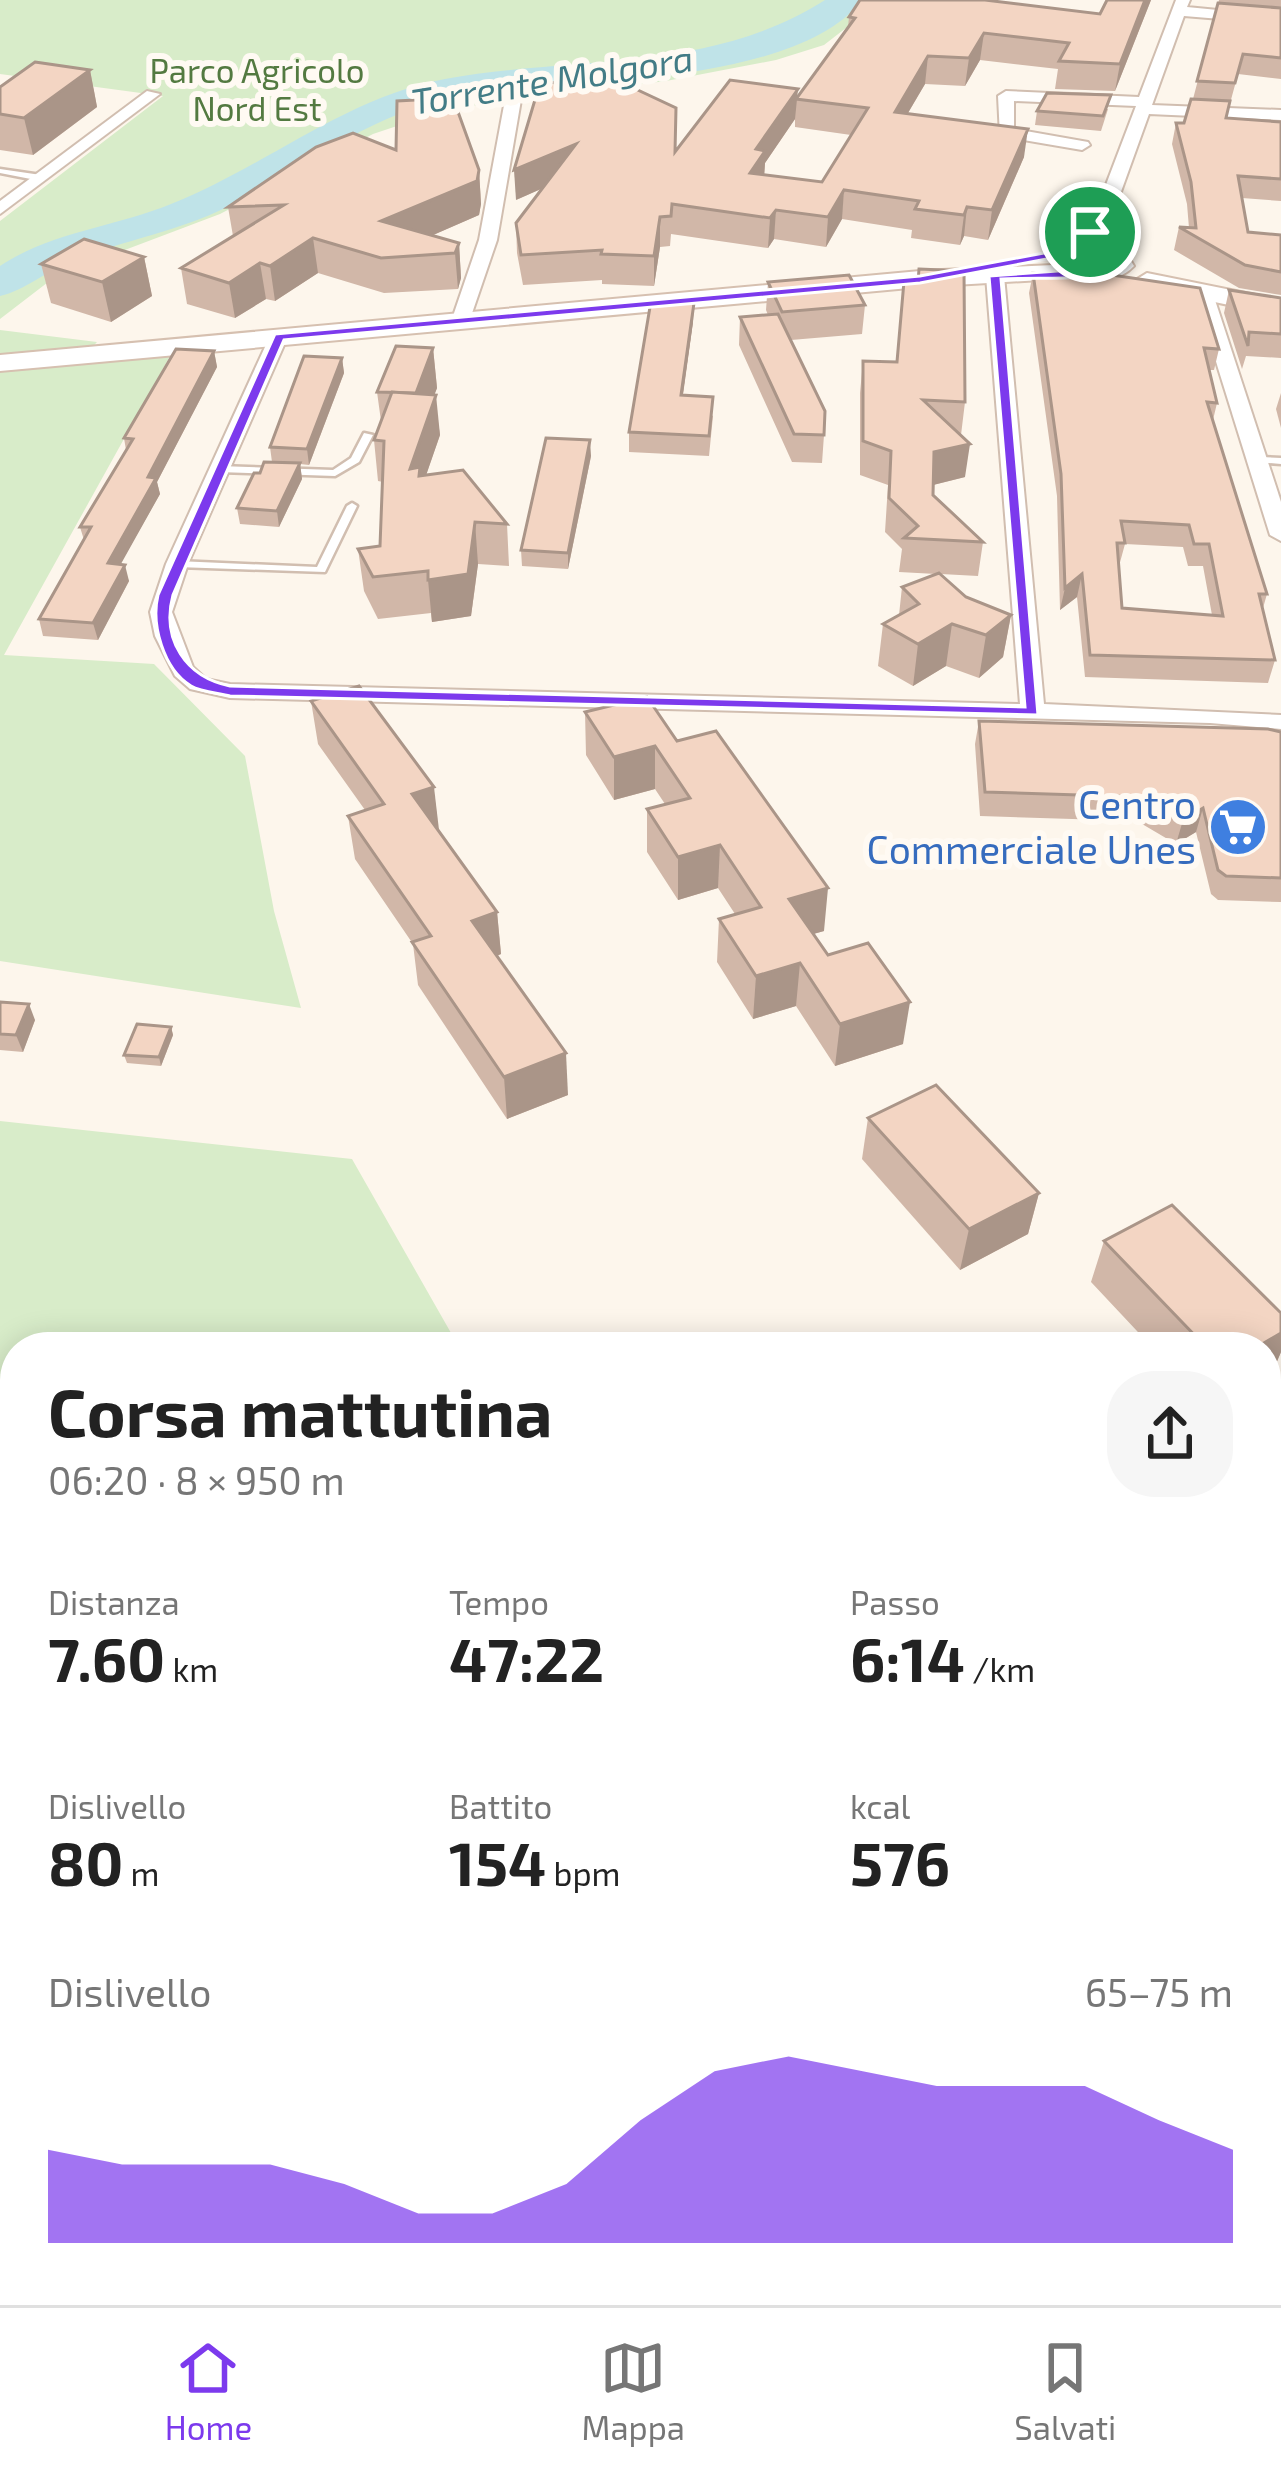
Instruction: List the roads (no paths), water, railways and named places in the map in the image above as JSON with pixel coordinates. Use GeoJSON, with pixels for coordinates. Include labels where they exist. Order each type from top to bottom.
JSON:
{"type":"FeatureCollection","features":[{"type":"Feature","properties":{"kind":"street"},"geometry":{"type":"LineString","coordinates":[[1090,260],[1181,6],[1281,20]]}},
{"type":"Feature","properties":{"kind":"street"},"geometry":{"type":"LineString","coordinates":[[0,208],[152,94]]}},
{"type":"Feature","properties":{"kind":"street"},"geometry":{"type":"LineString","coordinates":[[1082,145],[1006,133],[1006,96],[1281,116]]}},
{"type":"Feature","properties":{"kind":"street"},"geometry":{"type":"LineString","coordinates":[[460,322],[488,240],[513,100]]}},
{"type":"Feature","properties":{"kind":"street"},"geometry":{"type":"LineString","coordinates":[[1090,260],[1105,211]]}},
{"type":"Feature","properties":{"kind":"street"},"geometry":{"type":"LineString","coordinates":[[920,279],[995,276],[1090,260]]}},
{"type":"Feature","properties":{"kind":"street"},"geometry":{"type":"LineString","coordinates":[[0,363],[1090,260],[1281,308]]}},
{"type":"Feature","properties":{"kind":"street"},"geometry":{"type":"LineString","coordinates":[[995,276],[1033,712]]}},
{"type":"Feature","properties":{"kind":"street"},"geometry":{"type":"LineString","coordinates":[[1217,295],[1270,460],[1281,535]]}},
{"type":"Feature","properties":{"kind":"street"},"geometry":{"type":"LineString","coordinates":[[279,336],[177,564],[161,612],[166,636],[183,671],[198,684],[230,691],[1281,722]]}},
{"type":"Feature","properties":{"kind":"lane"},"geometry":{"type":"LineString","coordinates":[[0,171],[41,178]]}},
{"type":"Feature","properties":{"kind":"lane"},"geometry":{"type":"LineString","coordinates":[[219,469],[335,473],[355,460],[368,435]]}},
{"type":"Feature","properties":{"kind":"lane"},"geometry":{"type":"LineString","coordinates":[[177,564],[321,570],[352,506]]}},
{"type":"Feature","properties":{"kind":"waterway","name":"Torrente Molgora"},"geometry":{"type":"LineString","coordinates":[[0,284],[67,249],[186,212],[342,128],[406,100],[492,82],[703,61],[754,49],[802,29],[846,0]]}},
{"type":"Feature","properties":{"kind":"place","name":"Centro Commerciale Unes"},"geometry":{"type":"Point","coordinates":[1238,827]}},
{"type":"Feature","properties":{"kind":"park label","name":"Parco Agricolo Nord Est"},"geometry":{"type":"Point","coordinates":[257,90]}}]}
